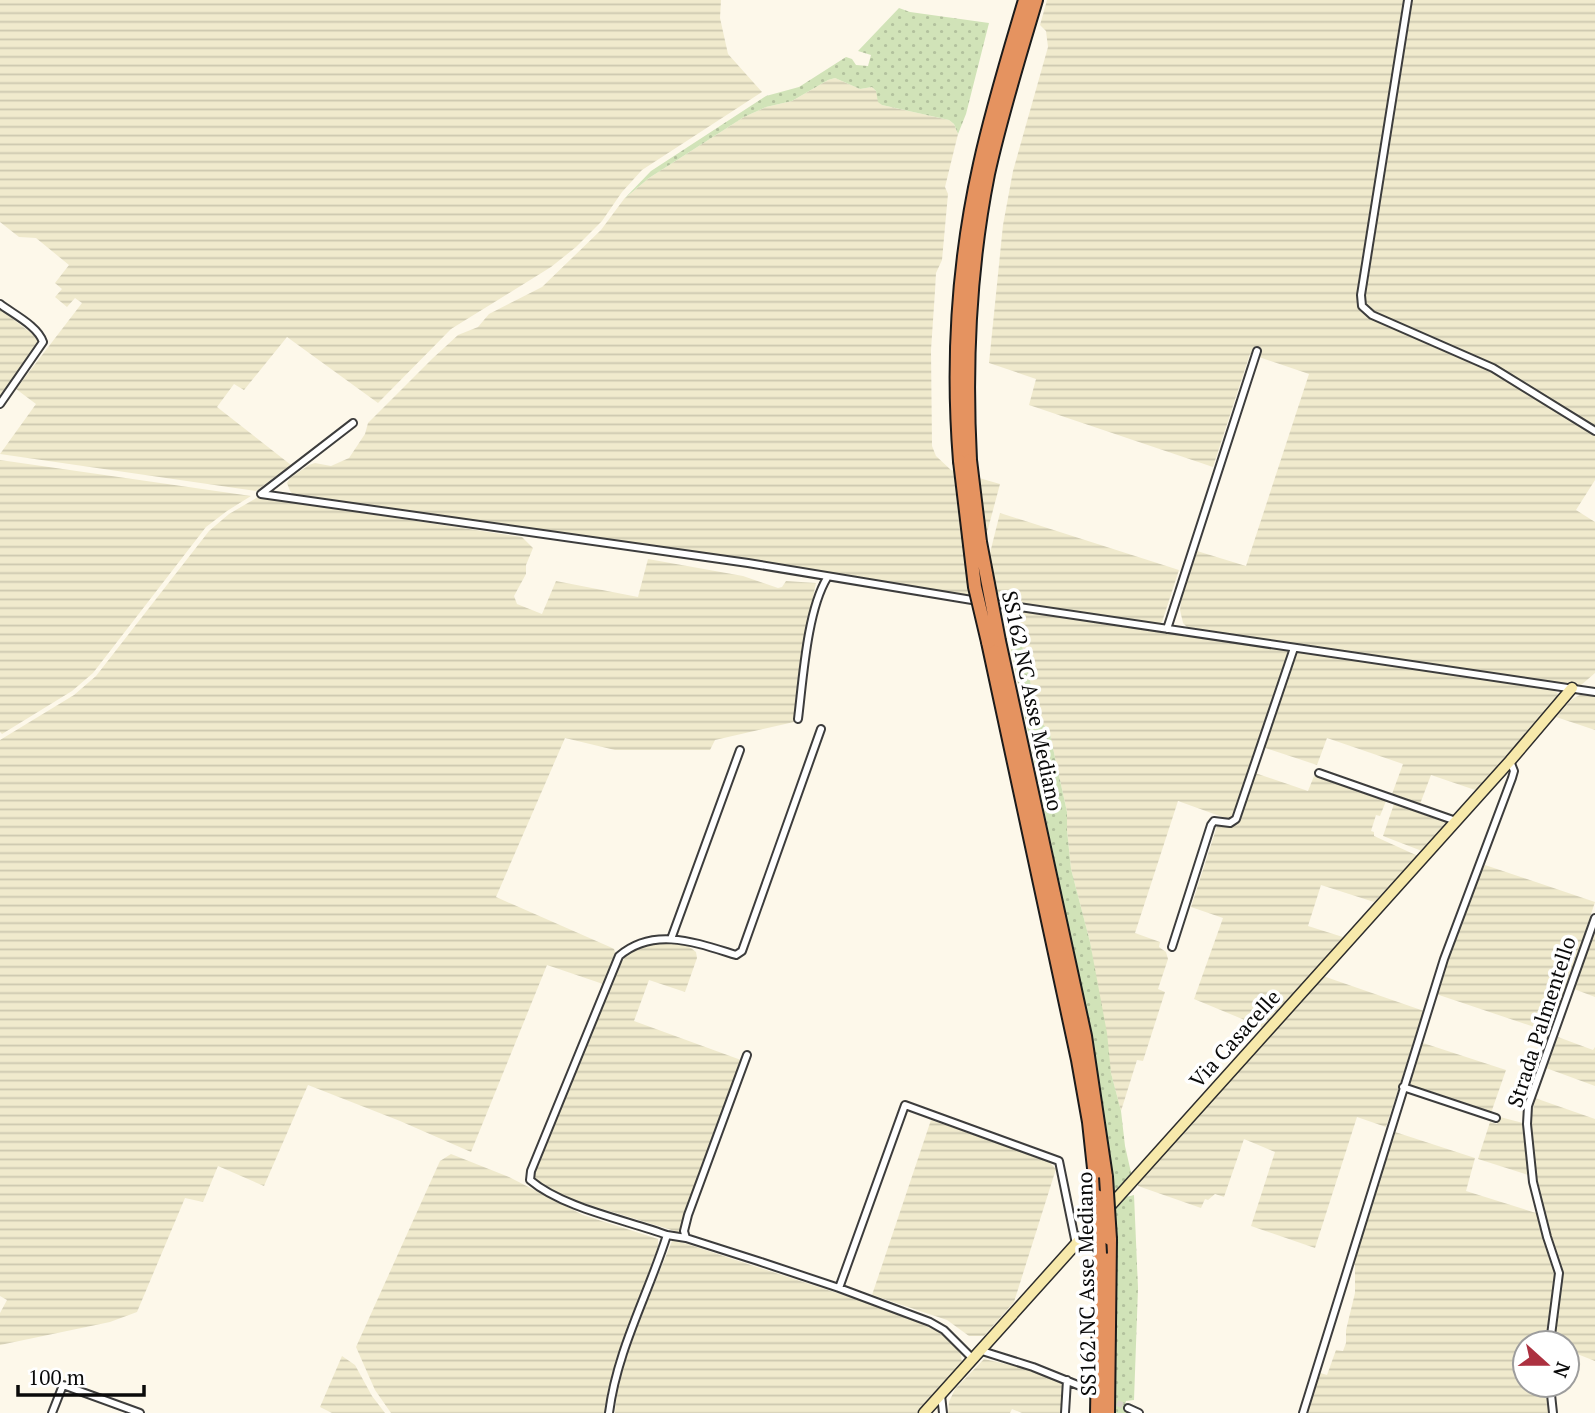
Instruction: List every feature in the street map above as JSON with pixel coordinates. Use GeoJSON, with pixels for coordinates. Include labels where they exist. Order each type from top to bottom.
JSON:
{"type":"FeatureCollection","features":[{"type":"Feature","properties":{"kind":"highway","name":"SS162 NC Asse Mediano"},"geometry":{"type":"LineString","coordinates":[[1025,0],[1021,32],[988,174],[964,309],[967,372],[965,461],[980,542],[993,642],[1089,1122],[1100,1254],[1097,1413]]}},
{"type":"Feature","properties":{"kind":"highway","name":"SS162 NC Asse Mediano"},"geometry":{"type":"LineString","coordinates":[[1021,32],[1036,0]]}},
{"type":"Feature","properties":{"kind":"highway","name":"SS162 NC Asse Mediano"},"geometry":{"type":"LineString","coordinates":[[993,642],[1085,1036],[1106,1177],[1110,1239],[1108,1413]]}},
{"type":"Feature","properties":{"kind":"street"},"geometry":{"type":"LineString","coordinates":[[1408,0],[1360,295],[1362,306],[1372,315],[1493,368],[1595,431]]}},
{"type":"Feature","properties":{"kind":"street"},"geometry":{"type":"LineString","coordinates":[[0,304],[42,337],[43,342],[0,404]]}},
{"type":"Feature","properties":{"kind":"street"},"geometry":{"type":"LineString","coordinates":[[1167,629],[1257,351]]}},
{"type":"Feature","properties":{"kind":"street"},"geometry":{"type":"LineString","coordinates":[[353,423],[261,494],[748,563],[827,578],[1595,692]]}},
{"type":"Feature","properties":{"kind":"street"},"geometry":{"type":"LineString","coordinates":[[798,719],[811,628],[821,587],[827,578]]}},
{"type":"Feature","properties":{"kind":"street"},"geometry":{"type":"LineString","coordinates":[[1172,947],[1211,825],[1214,821],[1230,823],[1236,819],[1294,648]]}},
{"type":"Feature","properties":{"kind":"street","name":"Via Casacelle"},"geometry":{"type":"LineString","coordinates":[[924,1413],[1510,761],[1572,688]]}},
{"type":"Feature","properties":{"kind":"street"},"geometry":{"type":"LineString","coordinates":[[821,729],[740,954],[671,939],[641,942],[619,956],[531,1171],[530,1181],[539,1188],[587,1209],[839,1287],[930,1322],[944,1330],[974,1360]]}},
{"type":"Feature","properties":{"kind":"street"},"geometry":{"type":"LineString","coordinates":[[671,939],[740,750]]}},
{"type":"Feature","properties":{"kind":"street"},"geometry":{"type":"LineString","coordinates":[[1303,1413],[1444,959],[1512,778],[1514,771],[1510,761]]}},
{"type":"Feature","properties":{"kind":"street"},"geometry":{"type":"LineString","coordinates":[[1319,773],[1456,821]]}},
{"type":"Feature","properties":{"kind":"street","name":"Strada Palmentello"},"geometry":{"type":"LineString","coordinates":[[1552,1329],[1559,1273],[1533,1182],[1527,1124],[1528,1106],[1595,918]]}},
{"type":"Feature","properties":{"kind":"street"},"geometry":{"type":"LineString","coordinates":[[685,1238],[688,1215],[747,1055]]}},
{"type":"Feature","properties":{"kind":"street"},"geometry":{"type":"LineString","coordinates":[[1403,1087],[1496,1118]]}},
{"type":"Feature","properties":{"kind":"street"},"geometry":{"type":"LineString","coordinates":[[839,1287],[905,1105],[1059,1161],[1076,1246]]}},
{"type":"Feature","properties":{"kind":"street"},"geometry":{"type":"LineString","coordinates":[[609,1413],[622,1352],[667,1235]]}},
{"type":"Feature","properties":{"kind":"street"},"geometry":{"type":"LineString","coordinates":[[982,1351],[1086,1388]]}},
{"type":"Feature","properties":{"kind":"street"},"geometry":{"type":"LineString","coordinates":[[1065,1413],[1068,1380]]}},
{"type":"Feature","properties":{"kind":"street"},"geometry":{"type":"LineString","coordinates":[[52,1413],[63,1385],[140,1413]]}},
{"type":"Feature","properties":{"kind":"street"},"geometry":{"type":"LineString","coordinates":[[941,1395],[943,1413]]}},
{"type":"Feature","properties":{"kind":"street"},"geometry":{"type":"LineString","coordinates":[[1128,1408],[1139,1413]]}},
{"type":"Feature","properties":{"kind":"shaded area"},"geometry":{"type":"Polygon","coordinates":[[[0,0],[721,0],[720,18],[728,54],[762,92],[642,170],[622,192],[602,221],[576,247],[551,267],[451,329],[378,403],[287,337],[244,390],[234,384],[217,407],[291,465],[256,491],[0,454],[36,404],[16,389],[82,303],[75,298],[67,307],[55,297],[62,289],[55,283],[69,265],[36,238],[19,237],[0,222],[0,0]]]}},
{"type":"Feature","properties":{"kind":"shaded area"},"geometry":{"type":"Polygon","coordinates":[[[1047,0],[1406,0],[1362,310],[1479,363],[1595,434],[1595,480],[1576,510],[1595,522],[1595,673],[1580,686],[1190,630],[1183,623],[1180,610],[1182,594],[1197,551],[1246,566],[1309,374],[1250,354],[1213,467],[1029,405],[1036,379],[989,363],[1003,225],[1013,171],[1048,47],[1046,31],[1040,25],[1047,0]]]}},
{"type":"Feature","properties":{"kind":"shaded area"},"geometry":{"type":"Polygon","coordinates":[[[1411,0],[1595,0],[1595,429],[1493,366],[1424,333],[1370,312],[1362,301],[1411,0]]]}},
{"type":"Feature","properties":{"kind":"shaded area"},"geometry":{"type":"Polygon","coordinates":[[[835,78],[860,89],[872,87],[882,105],[949,120],[958,134],[945,187],[948,194],[942,260],[936,273],[931,350],[932,446],[936,456],[951,470],[1000,484],[970,596],[294,496],[290,491],[287,483],[290,478],[309,465],[315,463],[331,466],[349,458],[365,434],[368,423],[433,358],[458,335],[478,327],[489,314],[542,287],[601,230],[624,199],[649,178],[744,117],[766,107],[792,101],[835,78]]]}},
{"type":"Feature","properties":{"kind":"shaded area"},"geometry":{"type":"Polygon","coordinates":[[[0,309],[40,340],[0,397],[0,309]]]}},
{"type":"Feature","properties":{"kind":"shaded area"},"geometry":{"type":"Polygon","coordinates":[[[0,460],[251,496],[206,527],[93,673],[72,691],[2,734],[0,732],[0,460]]]}},
{"type":"Feature","properties":{"kind":"shaded area"},"geometry":{"type":"Polygon","coordinates":[[[258,497],[522,537],[533,548],[526,565],[526,574],[514,596],[517,604],[542,614],[556,581],[638,597],[648,559],[743,576],[778,588],[786,581],[816,583],[807,625],[794,722],[715,740],[710,750],[615,750],[565,738],[496,897],[610,947],[616,955],[603,984],[547,965],[471,1152],[308,1085],[264,1186],[218,1166],[203,1202],[185,1198],[137,1312],[110,1322],[0,1345],[0,1313],[7,1300],[0,1296],[0,740],[74,695],[96,676],[209,531],[229,514],[258,497]]]}},
{"type":"Feature","properties":{"kind":"shaded area"},"geometry":{"type":"Polygon","coordinates":[[[1000,513],[1179,570],[1162,622],[1158,624],[979,597],[1000,513]]]}},
{"type":"Feature","properties":{"kind":"shaded area"},"geometry":{"type":"Polygon","coordinates":[[[1002,609],[1291,651],[1233,816],[1228,819],[1178,801],[1135,933],[1160,942],[1159,947],[1166,952],[1168,959],[1158,989],[1165,992],[1143,1061],[1137,1060],[1121,1111],[1111,1073],[1090,942],[1071,869],[1067,812],[1049,730],[1039,722],[1019,632],[1015,623],[1005,620],[1002,609]]]}},
{"type":"Feature","properties":{"kind":"shaded area"},"geometry":{"type":"Polygon","coordinates":[[[1296,652],[1552,689],[1560,695],[1478,791],[1431,775],[1420,804],[1392,794],[1403,764],[1327,738],[1317,765],[1262,747],[1296,652]]]}},
{"type":"Feature","properties":{"kind":"shaded area"},"geometry":{"type":"Polygon","coordinates":[[[1580,695],[1595,696],[1595,730],[1556,717],[1572,699],[1580,695]]]}},
{"type":"Feature","properties":{"kind":"shaded area"},"geometry":{"type":"Polygon","coordinates":[[[1255,773],[1308,791],[1314,776],[1386,801],[1380,816],[1376,815],[1371,831],[1374,836],[1418,856],[1374,902],[1321,885],[1308,926],[1346,938],[1264,1028],[1194,999],[1223,918],[1191,907],[1217,826],[1231,827],[1237,824],[1255,773]]]}},
{"type":"Feature","properties":{"kind":"shaded area"},"geometry":{"type":"Polygon","coordinates":[[[1394,804],[1446,822],[1446,825],[1422,851],[1383,836],[1394,804]]]}},
{"type":"Feature","properties":{"kind":"shaded area"},"geometry":{"type":"Polygon","coordinates":[[[1485,865],[1595,902],[1552,1033],[1436,994],[1480,870],[1485,865]]]}},
{"type":"Feature","properties":{"kind":"shaded area"},"geometry":{"type":"Polygon","coordinates":[[[1595,928],[1595,997],[1574,989],[1595,928]]]}},
{"type":"Feature","properties":{"kind":"shaded area"},"geometry":{"type":"Polygon","coordinates":[[[670,942],[687,945],[696,952],[697,958],[685,992],[649,980],[634,1021],[741,1060],[681,1231],[678,1232],[570,1199],[538,1185],[533,1178],[618,966],[631,950],[645,943],[670,942]]]}},
{"type":"Feature","properties":{"kind":"shaded area"},"geometry":{"type":"Polygon","coordinates":[[[1323,976],[1424,1011],[1386,1127],[1357,1117],[1315,1248],[1251,1226],[1275,1152],[1244,1139],[1224,1197],[1215,1194],[1208,1200],[1205,1199],[1201,1208],[1138,1186],[1138,1183],[1323,976]]]}},
{"type":"Feature","properties":{"kind":"shaded area"},"geometry":{"type":"Polygon","coordinates":[[[1558,1037],[1593,1050],[1595,1047],[1595,1086],[1546,1068],[1558,1037]]]}},
{"type":"Feature","properties":{"kind":"shaded area"},"geometry":{"type":"Polygon","coordinates":[[[1420,1042],[1506,1070],[1491,1113],[1412,1086],[1408,1081],[1420,1042]]]}},
{"type":"Feature","properties":{"kind":"shaded area"},"geometry":{"type":"Polygon","coordinates":[[[1535,1098],[1595,1119],[1595,1361],[1581,1356],[1581,1329],[1556,1329],[1562,1274],[1533,1160],[1530,1126],[1535,1098]]]}},
{"type":"Feature","properties":{"kind":"shaded area"},"geometry":{"type":"Polygon","coordinates":[[[1500,1117],[1523,1123],[1528,1175],[1478,1159],[1490,1122],[1497,1124],[1500,1117]]]}},
{"type":"Feature","properties":{"kind":"shaded area"},"geometry":{"type":"Polygon","coordinates":[[[931,1120],[1048,1161],[1056,1169],[1014,1302],[984,1336],[969,1336],[947,1320],[872,1295],[931,1120]]]}},
{"type":"Feature","properties":{"kind":"shaded area"},"geometry":{"type":"Polygon","coordinates":[[[1392,1131],[1475,1158],[1466,1191],[1536,1213],[1554,1266],[1555,1283],[1549,1329],[1511,1329],[1511,1399],[1548,1399],[1550,1413],[1305,1413],[1317,1372],[1327,1375],[1336,1350],[1343,1351],[1346,1343],[1346,1330],[1355,1293],[1355,1265],[1351,1263],[1392,1131]]]}},
{"type":"Feature","properties":{"kind":"shaded area"},"geometry":{"type":"Polygon","coordinates":[[[451,1154],[509,1177],[583,1215],[658,1239],[658,1247],[626,1332],[609,1388],[606,1413],[391,1413],[375,1390],[356,1347],[440,1161],[451,1154]]]}},
{"type":"Feature","properties":{"kind":"shaded area"},"geometry":{"type":"Polygon","coordinates":[[[672,1241],[892,1311],[937,1331],[949,1340],[961,1354],[962,1365],[920,1413],[615,1413],[622,1363],[672,1241]]]}},
{"type":"Feature","properties":{"kind":"shaded area"},"geometry":{"type":"Polygon","coordinates":[[[342,1356],[355,1365],[385,1413],[332,1413],[320,1407],[342,1356]]]}},
{"type":"Feature","properties":{"kind":"shaded area"},"geometry":{"type":"Polygon","coordinates":[[[984,1359],[1033,1370],[1064,1383],[1063,1413],[1022,1413],[1012,1409],[1010,1413],[948,1413],[949,1402],[955,1389],[984,1359]]]}},
{"type":"Feature","properties":{"kind":"green space"},"geometry":{"type":"Polygon","coordinates":[[[899,8],[910,12],[989,23],[966,114],[958,134],[949,120],[882,105],[872,87],[860,89],[835,78],[792,101],[766,107],[744,117],[649,178],[624,199],[651,171],[766,96],[799,87],[846,57],[852,59],[856,65],[868,66],[871,55],[858,51],[899,8]]]}},
{"type":"Feature","properties":{"kind":"green space"},"geometry":{"type":"Polygon","coordinates":[[[1005,620],[1015,623],[1019,632],[1039,721],[1049,730],[1067,812],[1071,869],[1090,942],[1107,1033],[1111,1073],[1121,1111],[1132,1177],[1115,1192],[1095,1057],[1005,620]]]}},
{"type":"Feature","properties":{"kind":"green space"},"geometry":{"type":"Polygon","coordinates":[[[1134,1195],[1138,1288],[1134,1400],[1126,1401],[1124,1411],[1129,1413],[1113,1413],[1116,1336],[1115,1210],[1126,1197],[1134,1195]]]}},
{"type":"Feature","properties":{"kind":"tunnel"},"geometry":{"type":"LineString","coordinates":[[1109,1399],[1128,1408]]}}]}
